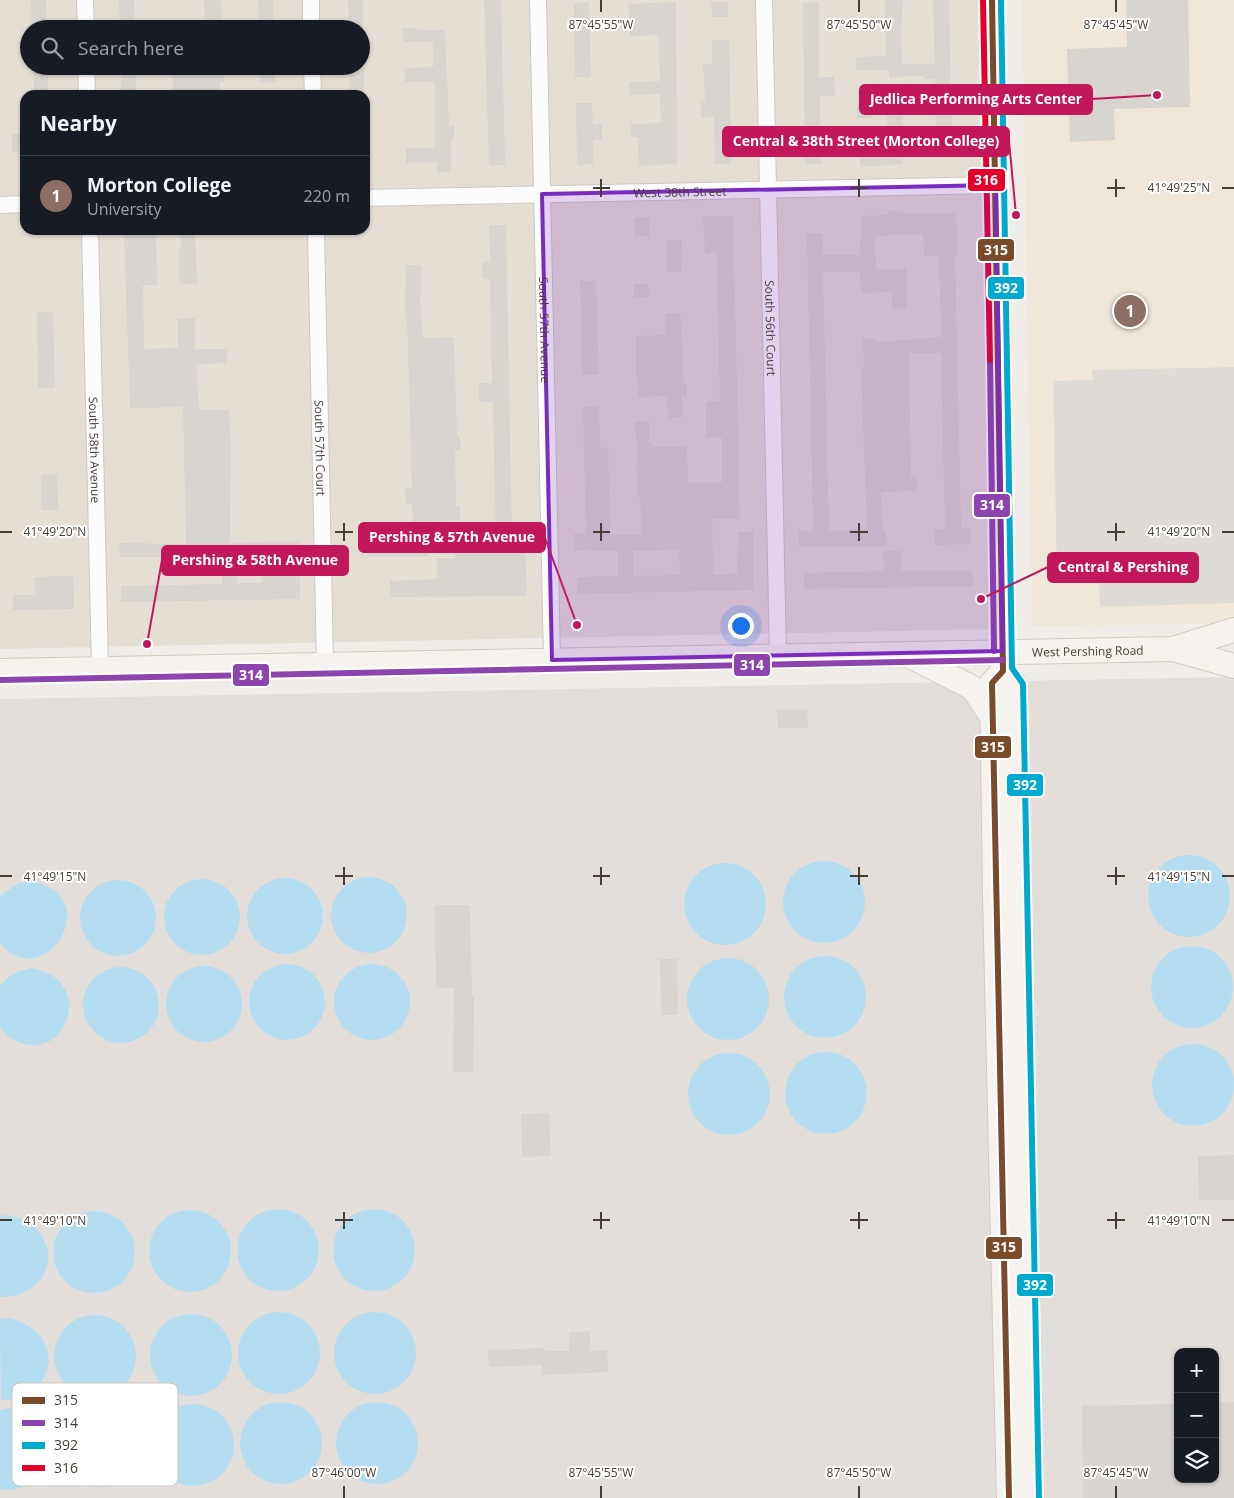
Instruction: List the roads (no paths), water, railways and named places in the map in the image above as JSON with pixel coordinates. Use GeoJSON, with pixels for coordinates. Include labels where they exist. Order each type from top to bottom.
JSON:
{"type":"FeatureCollection","features":[{"type":"Feature","properties":{"kind":"main road"},"geometry":{"type":"LineString","coordinates":[[992,0],[1003,661],[1014,684],[1006,895],[1009,1498]]}},
{"type":"Feature","properties":{"kind":"main road","name":"West Pershing Road"},"geometry":{"type":"LineString","coordinates":[[0,671],[905,653],[1003,661],[1173,648],[1234,630]]}},
{"type":"Feature","properties":{"kind":"main road","name":"West Pershing Road"},"geometry":{"type":"LineString","coordinates":[[1173,648],[1234,666]]}},
{"type":"Feature","properties":{"kind":"main road"},"geometry":{"type":"LineString","coordinates":[[905,653],[973,688],[992,717]]}},
{"type":"Feature","properties":{"kind":"main road"},"geometry":{"type":"LineString","coordinates":[[1003,661],[992,683],[992,717],[1006,895],[1030,1498]]}},
{"type":"Feature","properties":{"kind":"street"},"geometry":{"type":"LineString","coordinates":[[85,0],[86,20]]}},
{"type":"Feature","properties":{"kind":"street"},"geometry":{"type":"LineString","coordinates":[[311,0],[311,20]]}},
{"type":"Feature","properties":{"kind":"street","name":"South 57th Avenue"},"geometry":{"type":"LineString","coordinates":[[538,0],[552,660]]}},
{"type":"Feature","properties":{"kind":"street","name":"South 56th Court"},"geometry":{"type":"LineString","coordinates":[[764,0],[778,655]]}},
{"type":"Feature","properties":{"kind":"street"},"geometry":{"type":"LineString","coordinates":[[86,75],[87,90]]}},
{"type":"Feature","properties":{"kind":"street"},"geometry":{"type":"LineString","coordinates":[[312,75],[313,90]]}},
{"type":"Feature","properties":{"kind":"street","name":"West 38th Street"},"geometry":{"type":"LineString","coordinates":[[370,198],[996,186]]}},
{"type":"Feature","properties":{"kind":"street"},"geometry":{"type":"LineString","coordinates":[[0,205],[20,204]]}},
{"type":"Feature","properties":{"kind":"street","name":"South 58th Avenue"},"geometry":{"type":"LineString","coordinates":[[90,235],[100,669]]}},
{"type":"Feature","properties":{"kind":"street","name":"South 57th Court"},"geometry":{"type":"LineString","coordinates":[[316,235],[325,664]]}},
{"type":"Feature","properties":{"kind":"water"},"geometry":{"type":"Polygon","coordinates":[[[1189,855],[1205,858],[1218,867],[1227,880],[1230,896],[1227,912],[1218,925],[1205,934],[1189,937],[1173,934],[1160,925],[1151,912],[1148,896],[1151,880],[1160,867],[1173,858],[1189,855]]]}},
{"type":"Feature","properties":{"kind":"water"},"geometry":{"type":"Polygon","coordinates":[[[824,861],[840,864],[853,873],[862,886],[865,902],[862,918],[853,931],[840,940],[824,943],[808,940],[795,931],[786,918],[783,902],[786,886],[795,873],[808,864],[824,861]]]}},
{"type":"Feature","properties":{"kind":"water"},"geometry":{"type":"Polygon","coordinates":[[[725,863],[741,866],[754,875],[763,888],[766,904],[763,920],[754,933],[741,942],[725,945],[709,942],[696,933],[687,920],[684,904],[687,888],[696,875],[709,866],[725,863]]]}},
{"type":"Feature","properties":{"kind":"water"},"geometry":{"type":"Polygon","coordinates":[[[369,877],[383,880],[396,888],[404,901],[407,915],[404,929],[396,942],[383,950],[369,953],[355,950],[342,942],[334,929],[331,915],[334,901],[342,888],[355,880],[369,877]]]}},
{"type":"Feature","properties":{"kind":"water"},"geometry":{"type":"Polygon","coordinates":[[[285,878],[299,881],[312,889],[320,902],[323,916],[320,930],[312,943],[299,951],[285,954],[271,951],[258,943],[250,930],[247,916],[250,902],[258,889],[271,881],[285,878]]]}},
{"type":"Feature","properties":{"kind":"water"},"geometry":{"type":"Polygon","coordinates":[[[202,879],[216,882],[229,890],[237,903],[240,917],[237,931],[229,944],[216,952],[202,955],[188,952],[175,944],[167,931],[164,917],[167,903],[175,890],[188,882],[202,879]]]}},
{"type":"Feature","properties":{"kind":"water"},"geometry":{"type":"Polygon","coordinates":[[[118,880],[132,883],[145,891],[153,904],[156,918],[153,932],[145,945],[132,953],[118,956],[104,953],[91,945],[83,932],[80,918],[83,904],[91,891],[104,883],[118,880]]]}},
{"type":"Feature","properties":{"kind":"water"},"geometry":{"type":"Polygon","coordinates":[[[29,881],[53,890],[65,904],[67,921],[61,937],[50,951],[34,958],[17,956],[0,943],[0,896],[17,884],[29,881]]]}},
{"type":"Feature","properties":{"kind":"water"},"geometry":{"type":"Polygon","coordinates":[[[1192,946],[1208,949],[1221,958],[1230,971],[1233,987],[1230,1003],[1221,1016],[1208,1025],[1192,1028],[1176,1025],[1163,1016],[1154,1003],[1151,987],[1154,971],[1163,958],[1176,949],[1192,946]]]}},
{"type":"Feature","properties":{"kind":"water"},"geometry":{"type":"Polygon","coordinates":[[[825,956],[841,959],[854,968],[863,981],[866,997],[863,1013],[854,1026],[841,1035],[825,1038],[809,1035],[796,1026],[787,1013],[784,997],[787,981],[796,968],[809,959],[825,956]]]}},
{"type":"Feature","properties":{"kind":"water"},"geometry":{"type":"Polygon","coordinates":[[[728,958],[744,961],[757,970],[766,983],[769,999],[766,1015],[757,1028],[744,1037],[728,1040],[712,1037],[699,1028],[690,1015],[687,999],[690,983],[699,970],[712,961],[728,958]]]}},
{"type":"Feature","properties":{"kind":"water"},"geometry":{"type":"Polygon","coordinates":[[[287,964],[301,967],[314,975],[322,988],[325,1002],[322,1016],[314,1029],[301,1037],[287,1040],[273,1037],[260,1029],[252,1016],[249,1002],[252,988],[260,975],[273,967],[287,964]]]}},
{"type":"Feature","properties":{"kind":"water"},"geometry":{"type":"Polygon","coordinates":[[[372,964],[386,967],[399,975],[407,988],[410,1002],[407,1016],[399,1029],[386,1037],[372,1040],[358,1037],[345,1029],[337,1016],[334,1002],[337,988],[345,975],[358,967],[372,964]]]}},
{"type":"Feature","properties":{"kind":"water"},"geometry":{"type":"Polygon","coordinates":[[[204,966],[218,969],[231,977],[239,990],[242,1004],[239,1018],[231,1031],[218,1039],[204,1042],[190,1039],[177,1031],[169,1018],[166,1004],[169,990],[177,977],[190,969],[204,966]]]}},
{"type":"Feature","properties":{"kind":"water"},"geometry":{"type":"Polygon","coordinates":[[[121,967],[135,970],[148,978],[156,991],[159,1005],[156,1019],[148,1032],[135,1040],[121,1043],[107,1040],[94,1032],[86,1019],[83,1005],[86,991],[94,978],[107,970],[121,967]]]}},
{"type":"Feature","properties":{"kind":"water"},"geometry":{"type":"Polygon","coordinates":[[[31,968],[51,975],[63,986],[68,1000],[68,1015],[62,1029],[52,1039],[38,1045],[21,1043],[6,1035],[0,1027],[0,986],[14,974],[31,968]]]}},
{"type":"Feature","properties":{"kind":"water"},"geometry":{"type":"Polygon","coordinates":[[[1193,1044],[1209,1047],[1222,1056],[1231,1069],[1234,1085],[1231,1101],[1222,1114],[1209,1123],[1193,1126],[1177,1123],[1164,1114],[1155,1101],[1152,1085],[1155,1069],[1164,1056],[1177,1047],[1193,1044]]]}},
{"type":"Feature","properties":{"kind":"water"},"geometry":{"type":"Polygon","coordinates":[[[826,1052],[842,1055],[855,1064],[864,1077],[867,1093],[864,1109],[855,1122],[842,1131],[826,1134],[810,1131],[797,1122],[788,1109],[785,1093],[788,1077],[797,1064],[810,1055],[826,1052]]]}},
{"type":"Feature","properties":{"kind":"water"},"geometry":{"type":"Polygon","coordinates":[[[729,1053],[745,1056],[758,1065],[767,1078],[770,1094],[767,1110],[758,1123],[745,1132],[729,1135],[713,1132],[700,1123],[691,1110],[688,1094],[691,1078],[700,1065],[713,1056],[729,1053]]]}},
{"type":"Feature","properties":{"kind":"water"},"geometry":{"type":"Polygon","coordinates":[[[278,1209],[294,1212],[307,1221],[316,1234],[319,1250],[316,1266],[307,1279],[294,1288],[278,1291],[262,1288],[249,1279],[240,1266],[237,1250],[240,1234],[249,1221],[262,1212],[278,1209]]]}},
{"type":"Feature","properties":{"kind":"water"},"geometry":{"type":"Polygon","coordinates":[[[374,1209],[390,1212],[403,1221],[412,1234],[415,1250],[412,1266],[403,1279],[390,1288],[374,1291],[358,1288],[345,1279],[336,1266],[333,1250],[336,1234],[345,1221],[358,1212],[374,1209]]]}},
{"type":"Feature","properties":{"kind":"water"},"geometry":{"type":"Polygon","coordinates":[[[190,1210],[206,1213],[219,1222],[228,1235],[231,1251],[228,1267],[219,1280],[206,1289],[190,1292],[174,1289],[161,1280],[152,1267],[149,1251],[152,1235],[161,1222],[174,1213],[190,1210]]]}},
{"type":"Feature","properties":{"kind":"water"},"geometry":{"type":"Polygon","coordinates":[[[94,1211],[110,1214],[123,1223],[132,1236],[135,1252],[132,1268],[123,1281],[110,1290],[94,1293],[78,1290],[65,1281],[56,1268],[53,1252],[56,1236],[65,1223],[78,1214],[94,1211]]]}},
{"type":"Feature","properties":{"kind":"water"},"geometry":{"type":"Polygon","coordinates":[[[6,1215],[25,1221],[39,1232],[46,1245],[48,1260],[44,1274],[35,1286],[20,1294],[0,1297],[0,1216],[6,1215]]]}},
{"type":"Feature","properties":{"kind":"water"},"geometry":{"type":"Polygon","coordinates":[[[279,1312],[295,1315],[308,1324],[317,1337],[320,1353],[317,1369],[308,1382],[295,1391],[279,1394],[263,1391],[250,1382],[241,1369],[238,1353],[241,1337],[250,1324],[263,1315],[279,1312]]]}},
{"type":"Feature","properties":{"kind":"water"},"geometry":{"type":"Polygon","coordinates":[[[375,1312],[391,1315],[404,1324],[413,1337],[416,1353],[413,1369],[404,1382],[391,1391],[375,1394],[359,1391],[346,1382],[337,1369],[334,1353],[337,1337],[346,1324],[359,1315],[375,1312]]]}},
{"type":"Feature","properties":{"kind":"water"},"geometry":{"type":"Polygon","coordinates":[[[191,1314],[207,1317],[225,1332],[232,1355],[229,1371],[220,1384],[207,1393],[191,1396],[178,1394],[178,1383],[161,1383],[153,1371],[150,1355],[153,1339],[162,1326],[175,1317],[191,1314]]]}},
{"type":"Feature","properties":{"kind":"water"},"geometry":{"type":"Polygon","coordinates":[[[95,1315],[111,1318],[129,1333],[136,1356],[133,1372],[126,1383],[64,1383],[57,1372],[54,1356],[57,1340],[66,1327],[79,1318],[95,1315]]]}},
{"type":"Feature","properties":{"kind":"water"},"geometry":{"type":"Polygon","coordinates":[[[7,1318],[26,1324],[39,1335],[47,1348],[49,1362],[45,1376],[40,1383],[12,1383],[12,1398],[1,1400],[0,1319],[7,1318]]]}},
{"type":"Feature","properties":{"kind":"water"},"geometry":{"type":"Polygon","coordinates":[[[281,1402],[297,1405],[310,1414],[319,1427],[322,1443],[319,1459],[310,1472],[297,1481],[281,1484],[265,1481],[252,1472],[243,1459],[240,1443],[243,1427],[252,1414],[265,1405],[281,1402]]]}},
{"type":"Feature","properties":{"kind":"water"},"geometry":{"type":"Polygon","coordinates":[[[377,1402],[393,1405],[406,1414],[415,1427],[418,1443],[415,1459],[406,1472],[393,1481],[377,1484],[361,1481],[348,1472],[339,1459],[336,1443],[339,1427],[348,1414],[361,1405],[377,1402]]]}},
{"type":"Feature","properties":{"kind":"water"},"geometry":{"type":"Polygon","coordinates":[[[193,1404],[209,1407],[227,1422],[234,1445],[231,1461],[222,1474],[209,1483],[201,1485],[193,1486],[178,1483],[178,1407],[193,1404]]]}},
{"type":"Feature","properties":{"kind":"water"},"geometry":{"type":"Polygon","coordinates":[[[12,1409],[12,1486],[24,1486],[18,1489],[0,1489],[0,1410],[12,1409]]]}},
{"type":"Feature","properties":{"kind":"place","name":"Jedlica Performing Arts Center"},"geometry":{"type":"Point","coordinates":[1157,95]}},
{"type":"Feature","properties":{"kind":"place","name":"Central & 38th Street (Morton College)"},"geometry":{"type":"Point","coordinates":[1016,215]}},
{"type":"Feature","properties":{"kind":"place","name":"Morton College"},"geometry":{"type":"Point","coordinates":[1130,311]}},
{"type":"Feature","properties":{"kind":"place","name":"Central & Pershing"},"geometry":{"type":"Point","coordinates":[981,599]}},
{"type":"Feature","properties":{"kind":"place","name":"Pershing & 57th Avenue"},"geometry":{"type":"Point","coordinates":[577,625]}},
{"type":"Feature","properties":{"kind":"place","name":"Pershing & 58th Avenue"},"geometry":{"type":"Point","coordinates":[147,644]}}]}
